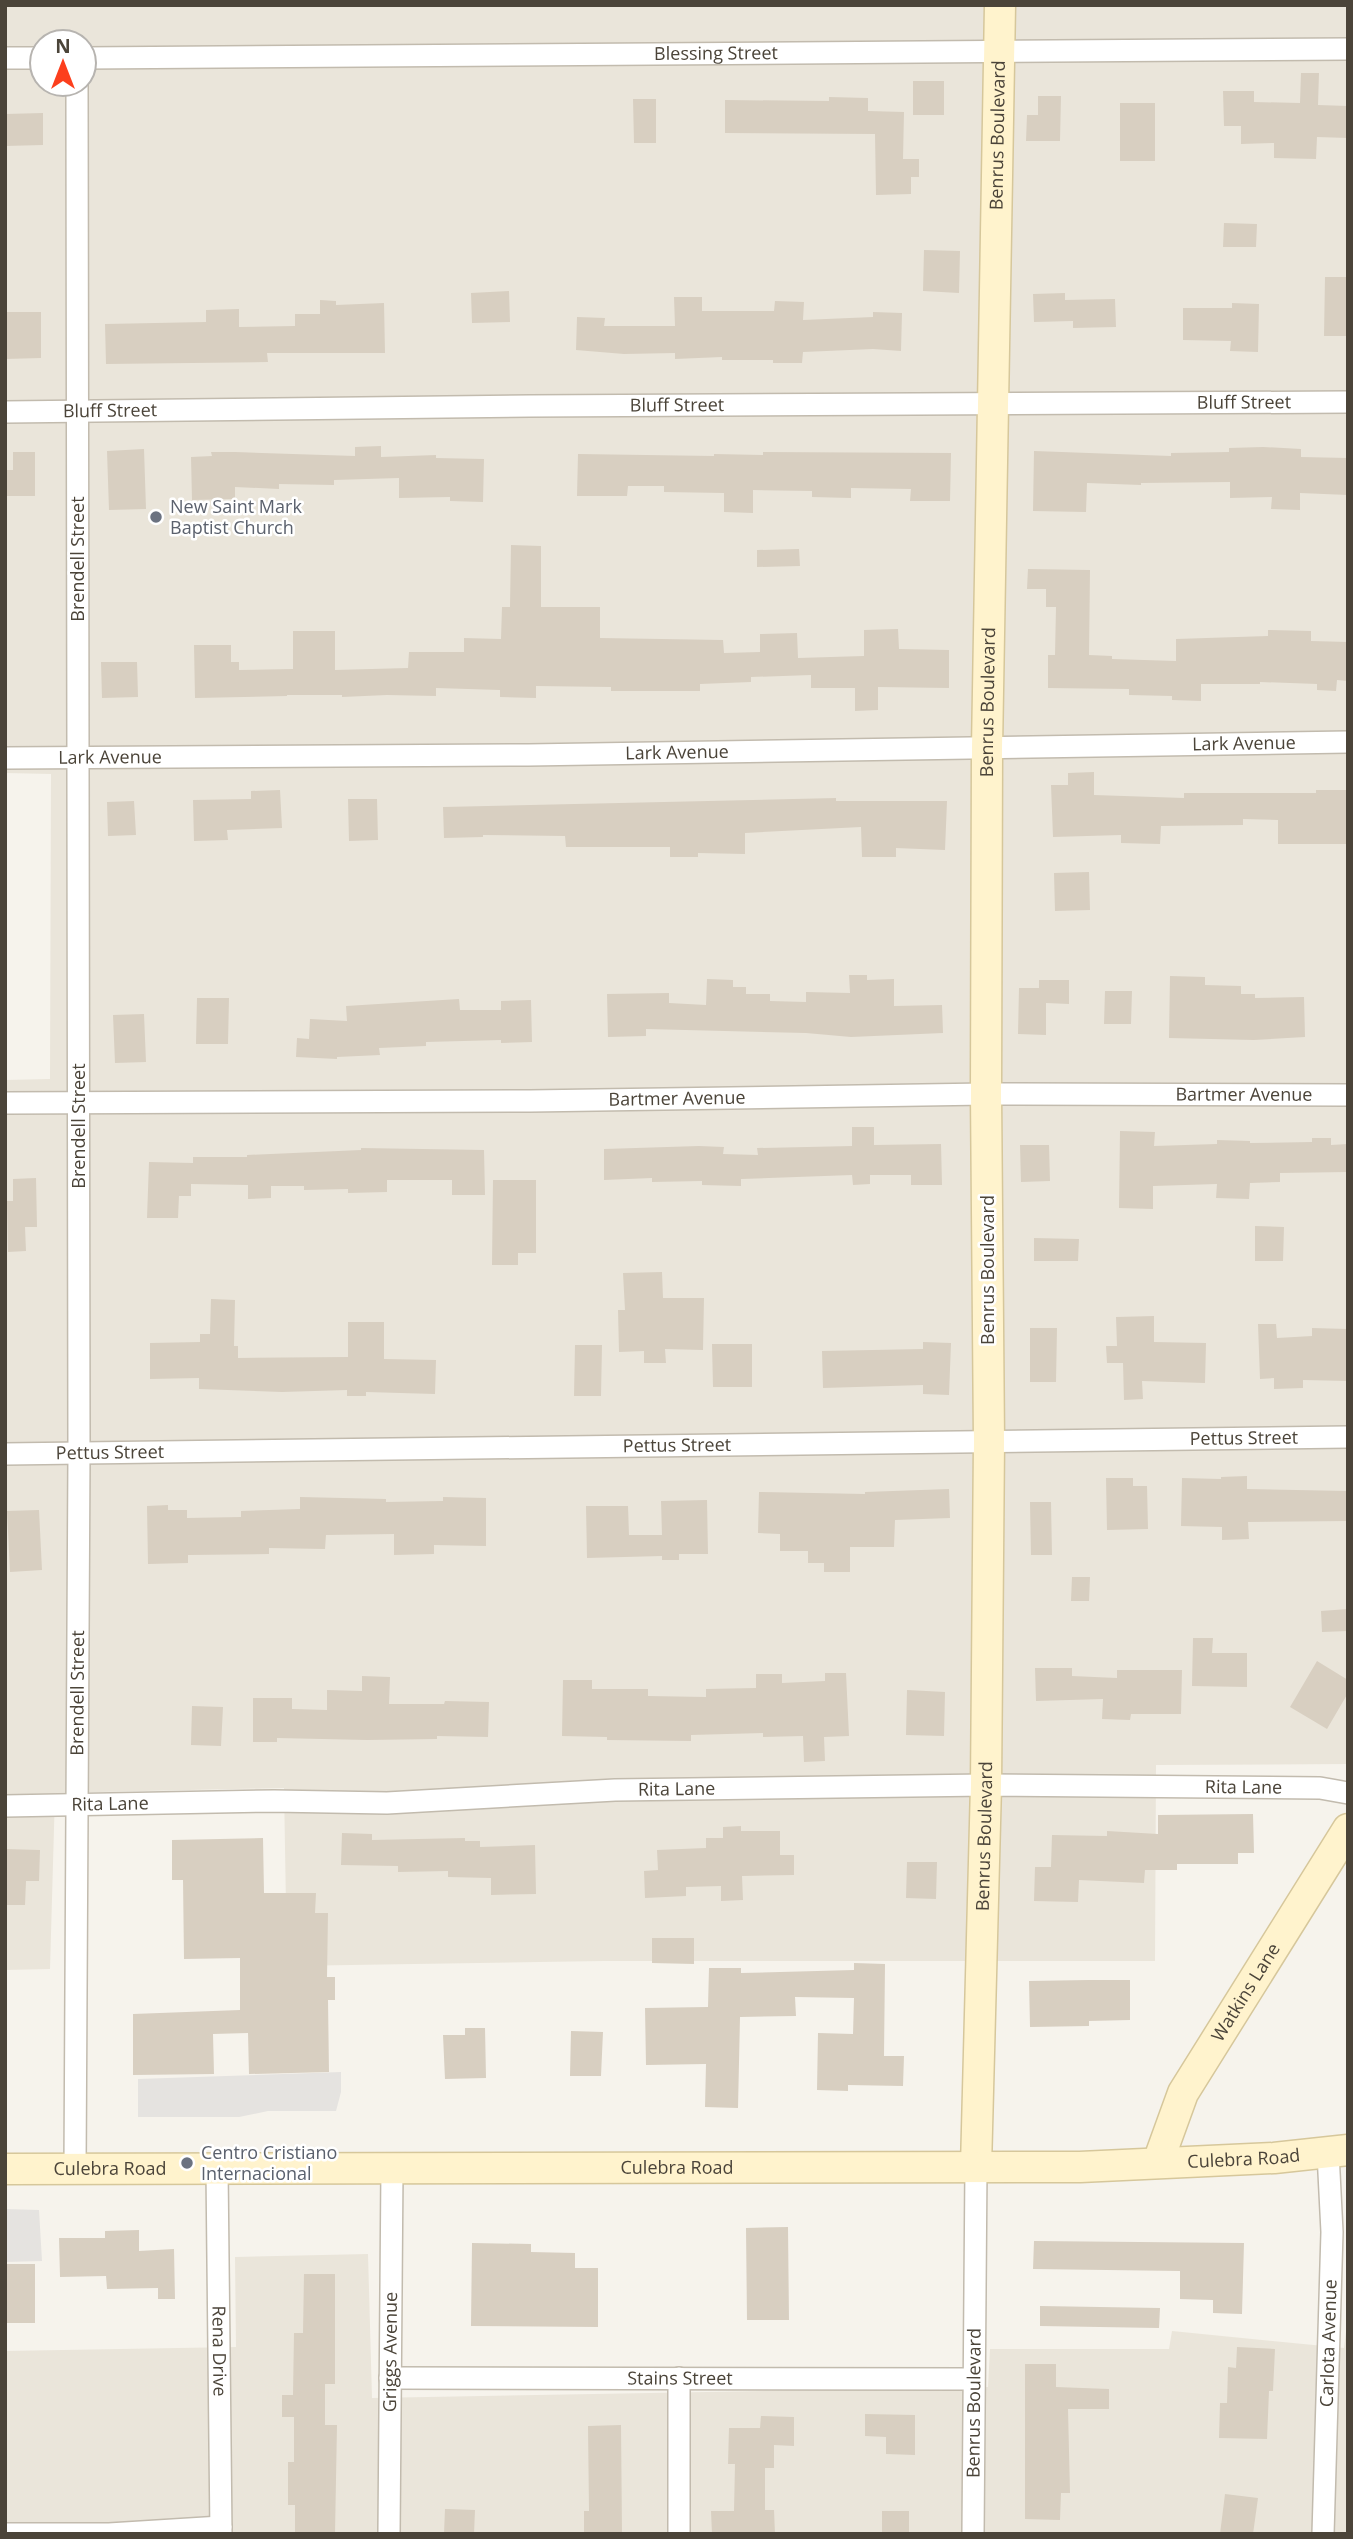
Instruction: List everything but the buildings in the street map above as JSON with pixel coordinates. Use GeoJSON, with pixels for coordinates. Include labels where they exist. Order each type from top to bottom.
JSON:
{"type":"FeatureCollection","features":[{"type":"Feature","properties":{"kind":"street","name":"Benrus Boulevard"},"geometry":{"type":"LineString","coordinates":[[973,2534],[975,2488],[972,2379],[976,2301],[976,2168],[986,1785],[989,1441],[987,748],[1000,5]]}},
{"type":"Feature","properties":{"kind":"street","name":"Blessing Street"},"geometry":{"type":"LineString","coordinates":[[98,58],[1348,49]]}},
{"type":"Feature","properties":{"kind":"street"},"geometry":{"type":"LineString","coordinates":[[5,58],[28,58]]}},
{"type":"Feature","properties":{"kind":"street","name":"Brendell Street"},"geometry":{"type":"LineString","coordinates":[[75,2169],[79,1454],[77,98]]}},
{"type":"Feature","properties":{"kind":"street","name":"Bluff Street"},"geometry":{"type":"LineString","coordinates":[[5,412],[1348,402]]}},
{"type":"Feature","properties":{"kind":"street","name":"Lark Avenue"},"geometry":{"type":"LineString","coordinates":[[5,758],[528,755],[1348,742]]}},
{"type":"Feature","properties":{"kind":"street","name":"Bartmer Avenue"},"geometry":{"type":"LineString","coordinates":[[5,1103],[530,1101],[986,1094],[1348,1095]]}},
{"type":"Feature","properties":{"kind":"street","name":"Pettus Street"},"geometry":{"type":"LineString","coordinates":[[5,1454],[1348,1437]]}},
{"type":"Feature","properties":{"kind":"street","name":"Rita Lane"},"geometry":{"type":"LineString","coordinates":[[5,1806],[274,1801],[387,1803],[615,1790],[986,1785],[1321,1788],[1348,1793]]}},
{"type":"Feature","properties":{"kind":"street","name":"Watkins Lane"},"geometry":{"type":"LineString","coordinates":[[1158,2162],[1183,2093],[1348,1829]]}},
{"type":"Feature","properties":{"kind":"street","name":"Culebra Road"},"geometry":{"type":"LineString","coordinates":[[5,2169],[1080,2167],[1274,2158],[1338,2152]]}},
{"type":"Feature","properties":{"kind":"street","name":"Carlota Avenue"},"geometry":{"type":"LineString","coordinates":[[1324,2534],[1332,2232],[1338,2152]]}},
{"type":"Feature","properties":{"kind":"street","name":"Rena Drive"},"geometry":{"type":"LineString","coordinates":[[217,2169],[221,2530]]}},
{"type":"Feature","properties":{"kind":"street","name":"Griggs Avenue"},"geometry":{"type":"LineString","coordinates":[[389,2534],[392,2169]]}},
{"type":"Feature","properties":{"kind":"street","name":"Stains Street"},"geometry":{"type":"LineString","coordinates":[[390,2378],[972,2379]]}},
{"type":"Feature","properties":{"kind":"street"},"geometry":{"type":"LineString","coordinates":[[679,2378],[679,2534]]}},
{"type":"Feature","properties":{"kind":"street"},"geometry":{"type":"LineString","coordinates":[[5,2534],[221,2530]]}},
{"type":"Feature","properties":{"kind":"shaded area"},"geometry":{"type":"Polygon","coordinates":[[[5,5],[1348,5],[1348,1764],[1156,1765],[1155,1961],[604,1961],[287,1966],[284,1788],[55,1793],[50,1969],[5,1970],[5,1080],[50,1079],[51,774],[5,773],[5,5]]]}},
{"type":"Feature","properties":{"kind":"shaded area"},"geometry":{"type":"Polygon","coordinates":[[[341,2072],[341,2092],[336,2111],[268,2111],[239,2117],[138,2117],[138,2079],[341,2072]]]}},
{"type":"Feature","properties":{"kind":"shaded area"},"geometry":{"type":"Polygon","coordinates":[[[5,2209],[39,2210],[42,2261],[5,2262],[5,2209]]]}},
{"type":"Feature","properties":{"kind":"shaded area"},"geometry":{"type":"Polygon","coordinates":[[[368,2254],[372,2398],[988,2387],[990,2349],[1169,2349],[1172,2331],[1344,2348],[1348,2315],[1348,2534],[5,2534],[5,2351],[236,2347],[235,2257],[368,2254]]]}},
{"type":"Feature","properties":{"kind":"place","name":"New Saint Mark Baptist Church"},"geometry":{"type":"Point","coordinates":[156,517]}},
{"type":"Feature","properties":{"kind":"place","name":"Centro Cristiano Internacional"},"geometry":{"type":"Point","coordinates":[187,2163]}}]}
